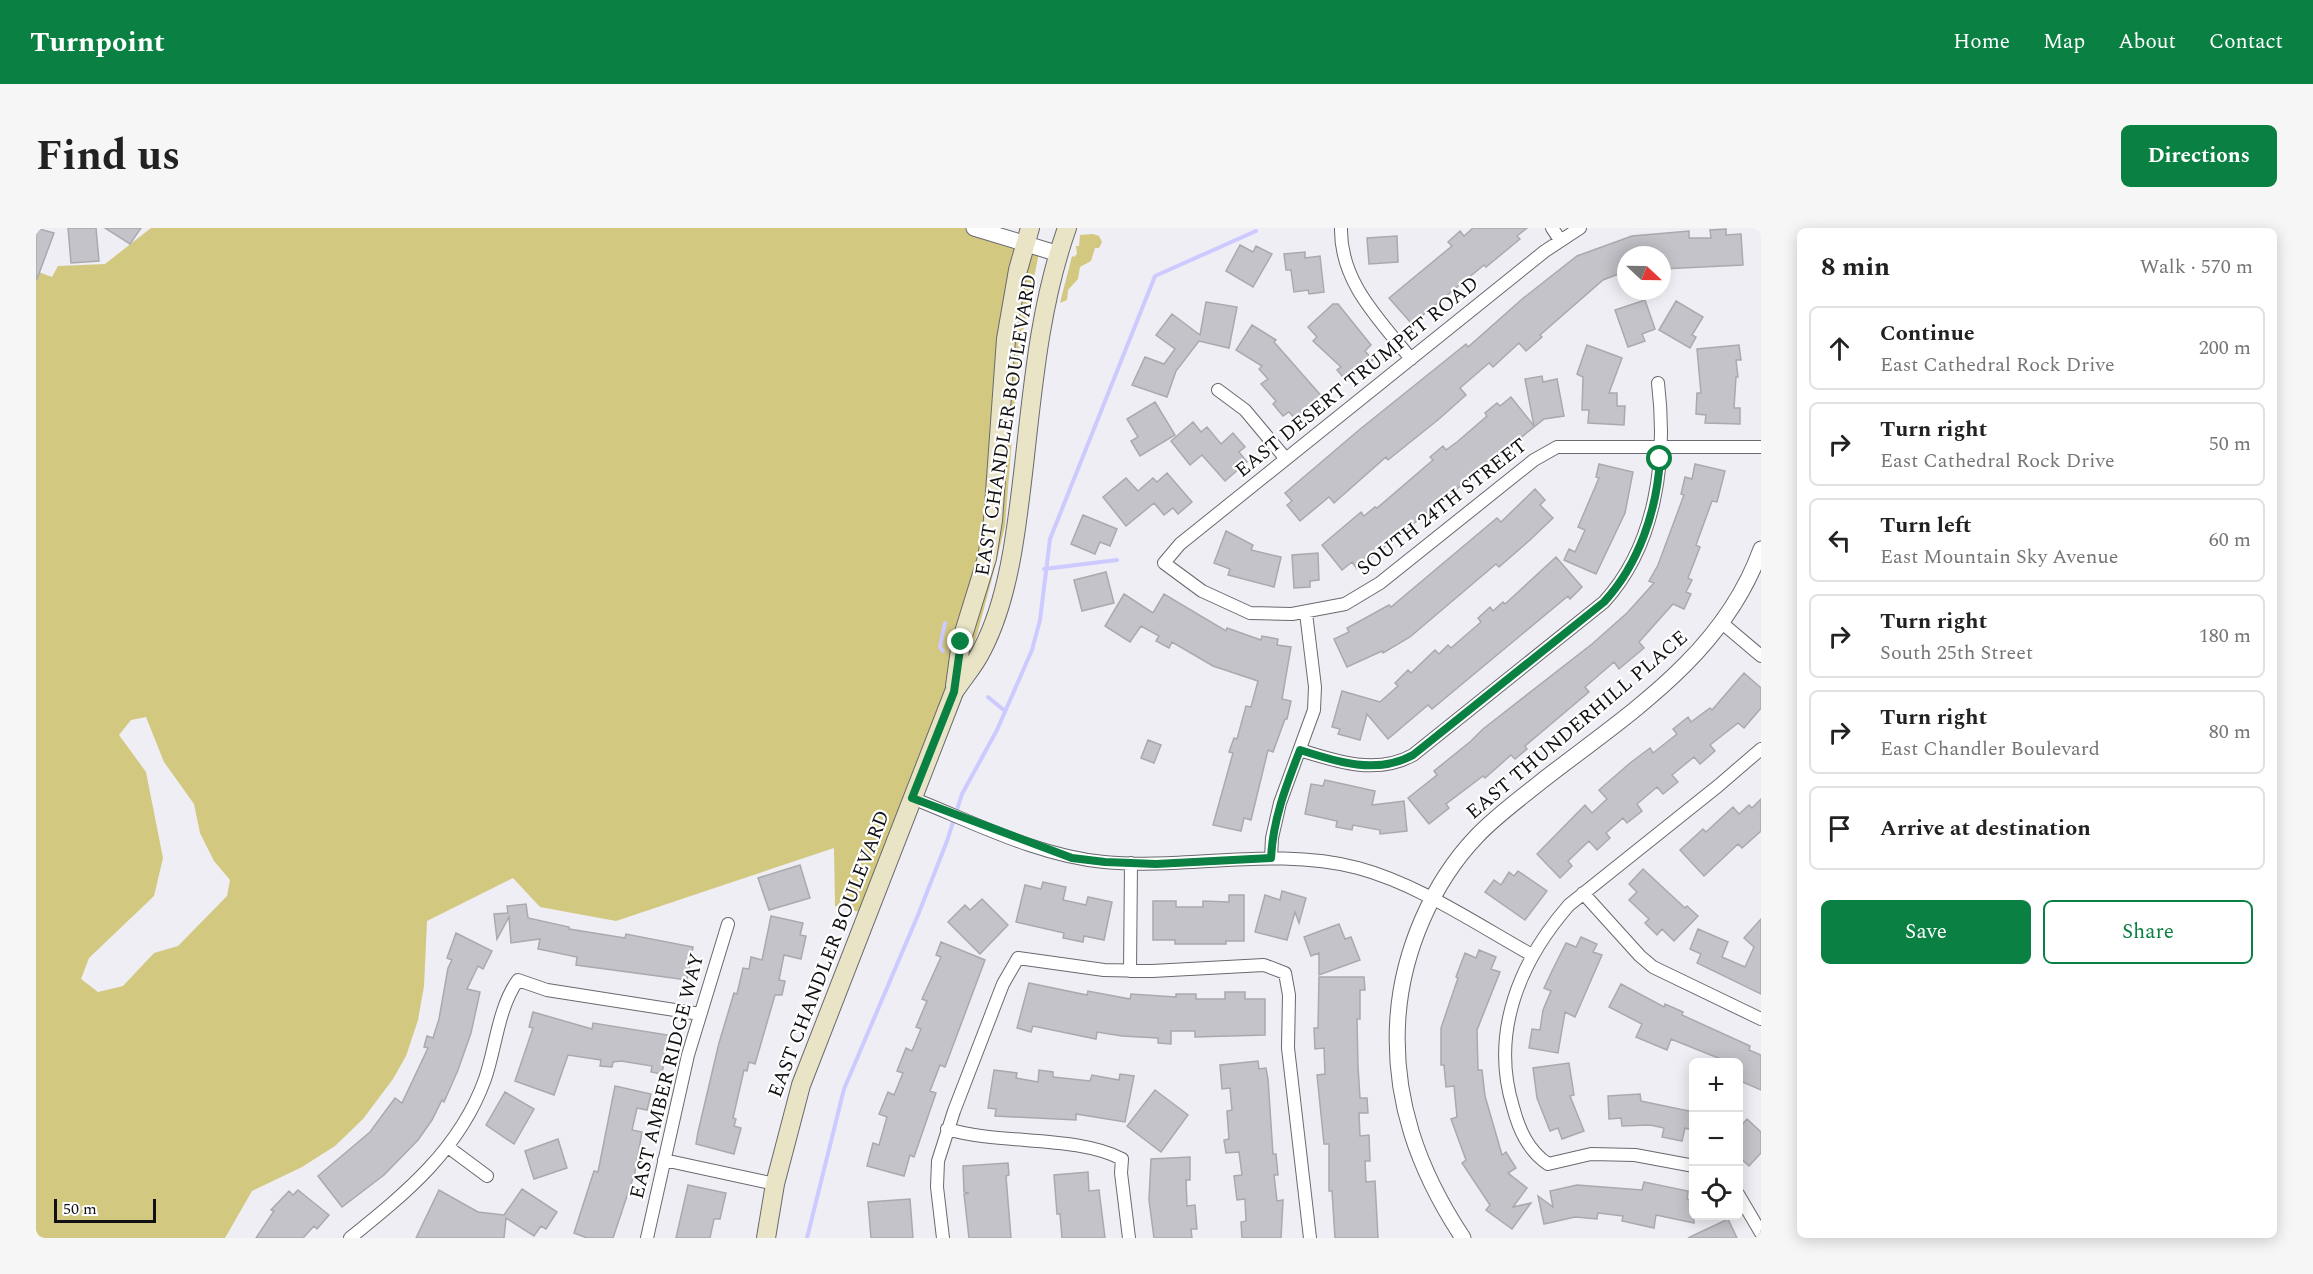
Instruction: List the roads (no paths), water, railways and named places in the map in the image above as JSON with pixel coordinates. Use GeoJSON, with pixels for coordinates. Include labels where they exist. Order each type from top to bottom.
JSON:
{"type":"FeatureCollection","features":[{"type":"Feature","properties":{"kind":"main road","name":"EAST CHANDLER BOULEVARD"},"geometry":{"type":"LineString","coordinates":[[766,1238],[775,1184],[801,1085],[954,692],[982,651],[1000,599],[1017,528],[1039,344],[1067,228]]}},
{"type":"Feature","properties":{"kind":"main road","name":"EAST CHANDLER BOULEVARD"},"geometry":{"type":"LineString","coordinates":[[954,692],[961,642],[978,592],[993,520],[1006,339],[1018,270],[1028,236]]}},
{"type":"Feature","properties":{"kind":"street"},"geometry":{"type":"LineString","coordinates":[[974,228],[1028,236],[1059,254]]}},
{"type":"Feature","properties":{"kind":"street"},"geometry":{"type":"LineString","coordinates":[[1341,228],[1344,255],[1356,289],[1411,359]]}},
{"type":"Feature","properties":{"kind":"street"},"geometry":{"type":"LineString","coordinates":[[1552,228],[1560,240]]}},
{"type":"Feature","properties":{"kind":"street","name":"EAST DESERT TRUMPET ROAD"},"geometry":{"type":"LineString","coordinates":[[1164,563],[1180,544],[1560,240],[1580,228]]}},
{"type":"Feature","properties":{"kind":"street"},"geometry":{"type":"LineString","coordinates":[[1300,750],[1366,766],[1378,767],[1400,763],[1604,602],[1625,575],[1652,511],[1658,484],[1660,446],[1658,383]]}},
{"type":"Feature","properties":{"kind":"street"},"geometry":{"type":"LineString","coordinates":[[1218,390],[1245,410],[1286,459]]}},
{"type":"Feature","properties":{"kind":"street","name":"SOUTH 24TH STREET"},"geometry":{"type":"LineString","coordinates":[[1164,563],[1202,591],[1250,613],[1277,615],[1306,613],[1345,604],[1363,595],[1546,452],[1568,445],[1761,447]]}},
{"type":"Feature","properties":{"kind":"street","name":"EAST THUNDERHILL PLACE"},"geometry":{"type":"LineString","coordinates":[[1463,1238],[1435,1195],[1421,1164],[1405,1112],[1399,1075],[1397,1031],[1401,993],[1413,945],[1432,900],[1454,865],[1477,836],[1510,806],[1667,683],[1690,662],[1722,624],[1748,580],[1761,549]]}},
{"type":"Feature","properties":{"kind":"street"},"geometry":{"type":"LineString","coordinates":[[1271,858],[1272,838],[1280,803],[1311,722],[1316,698],[1306,613]]}},
{"type":"Feature","properties":{"kind":"street"},"geometry":{"type":"LineString","coordinates":[[1722,624],[1761,656]]}},
{"type":"Feature","properties":{"kind":"street"},"geometry":{"type":"LineString","coordinates":[[1689,1165],[1635,1155],[1591,1154],[1548,1164],[1533,1154],[1518,1124],[1504,1070],[1504,1038],[1510,1010],[1532,955],[1550,928],[1583,893],[1761,749]]}},
{"type":"Feature","properties":{"kind":"street"},"geometry":{"type":"LineString","coordinates":[[912,798],[1072,858],[1131,863],[1271,858],[1356,868],[1392,880],[1532,955]]}},
{"type":"Feature","properties":{"kind":"street"},"geometry":{"type":"LineString","coordinates":[[1130,971],[1131,863]]}},
{"type":"Feature","properties":{"kind":"street"},"geometry":{"type":"LineString","coordinates":[[1583,893],[1640,956],[1653,967],[1761,1018]]}},
{"type":"Feature","properties":{"kind":"street","name":"EAST AMBER RIDGE WAY"},"geometry":{"type":"LineString","coordinates":[[647,1238],[700,1014],[728,924]]}},
{"type":"Feature","properties":{"kind":"street"},"geometry":{"type":"LineString","coordinates":[[944,1238],[937,1187],[938,1161],[947,1130],[1003,984],[1018,958],[1073,968],[1130,971],[1264,965],[1285,973],[1289,995],[1288,1048],[1310,1238]]}},
{"type":"Feature","properties":{"kind":"street"},"geometry":{"type":"LineString","coordinates":[[350,1238],[402,1197],[448,1147],[477,1099],[491,1061],[504,1004],[518,980],[547,990],[700,1014]]}},
{"type":"Feature","properties":{"kind":"street"},"geometry":{"type":"LineString","coordinates":[[947,1130],[973,1137],[1103,1149],[1122,1160],[1121,1173],[1129,1238]]}},
{"type":"Feature","properties":{"kind":"street"},"geometry":{"type":"LineString","coordinates":[[448,1147],[487,1176]]}},
{"type":"Feature","properties":{"kind":"street"},"geometry":{"type":"LineString","coordinates":[[664,1160],[775,1184]]}},
{"type":"Feature","properties":{"kind":"street"},"geometry":{"type":"LineString","coordinates":[[1743,1202],[1761,1233]]}},
{"type":"Feature","properties":{"kind":"waterway"},"geometry":{"type":"LineString","coordinates":[[807,1238],[844,1089],[918,915],[947,841],[962,794],[997,730],[1032,650],[1040,620],[1050,539],[1155,276],[1256,231]]}},
{"type":"Feature","properties":{"kind":"waterway"},"geometry":{"type":"LineString","coordinates":[[1044,569],[1117,560]]}},
{"type":"Feature","properties":{"kind":"waterway"},"geometry":{"type":"LineString","coordinates":[[943,651],[940,647],[945,623]]}},
{"type":"Feature","properties":{"kind":"waterway"},"geometry":{"type":"LineString","coordinates":[[988,697],[1005,711]]}}]}
